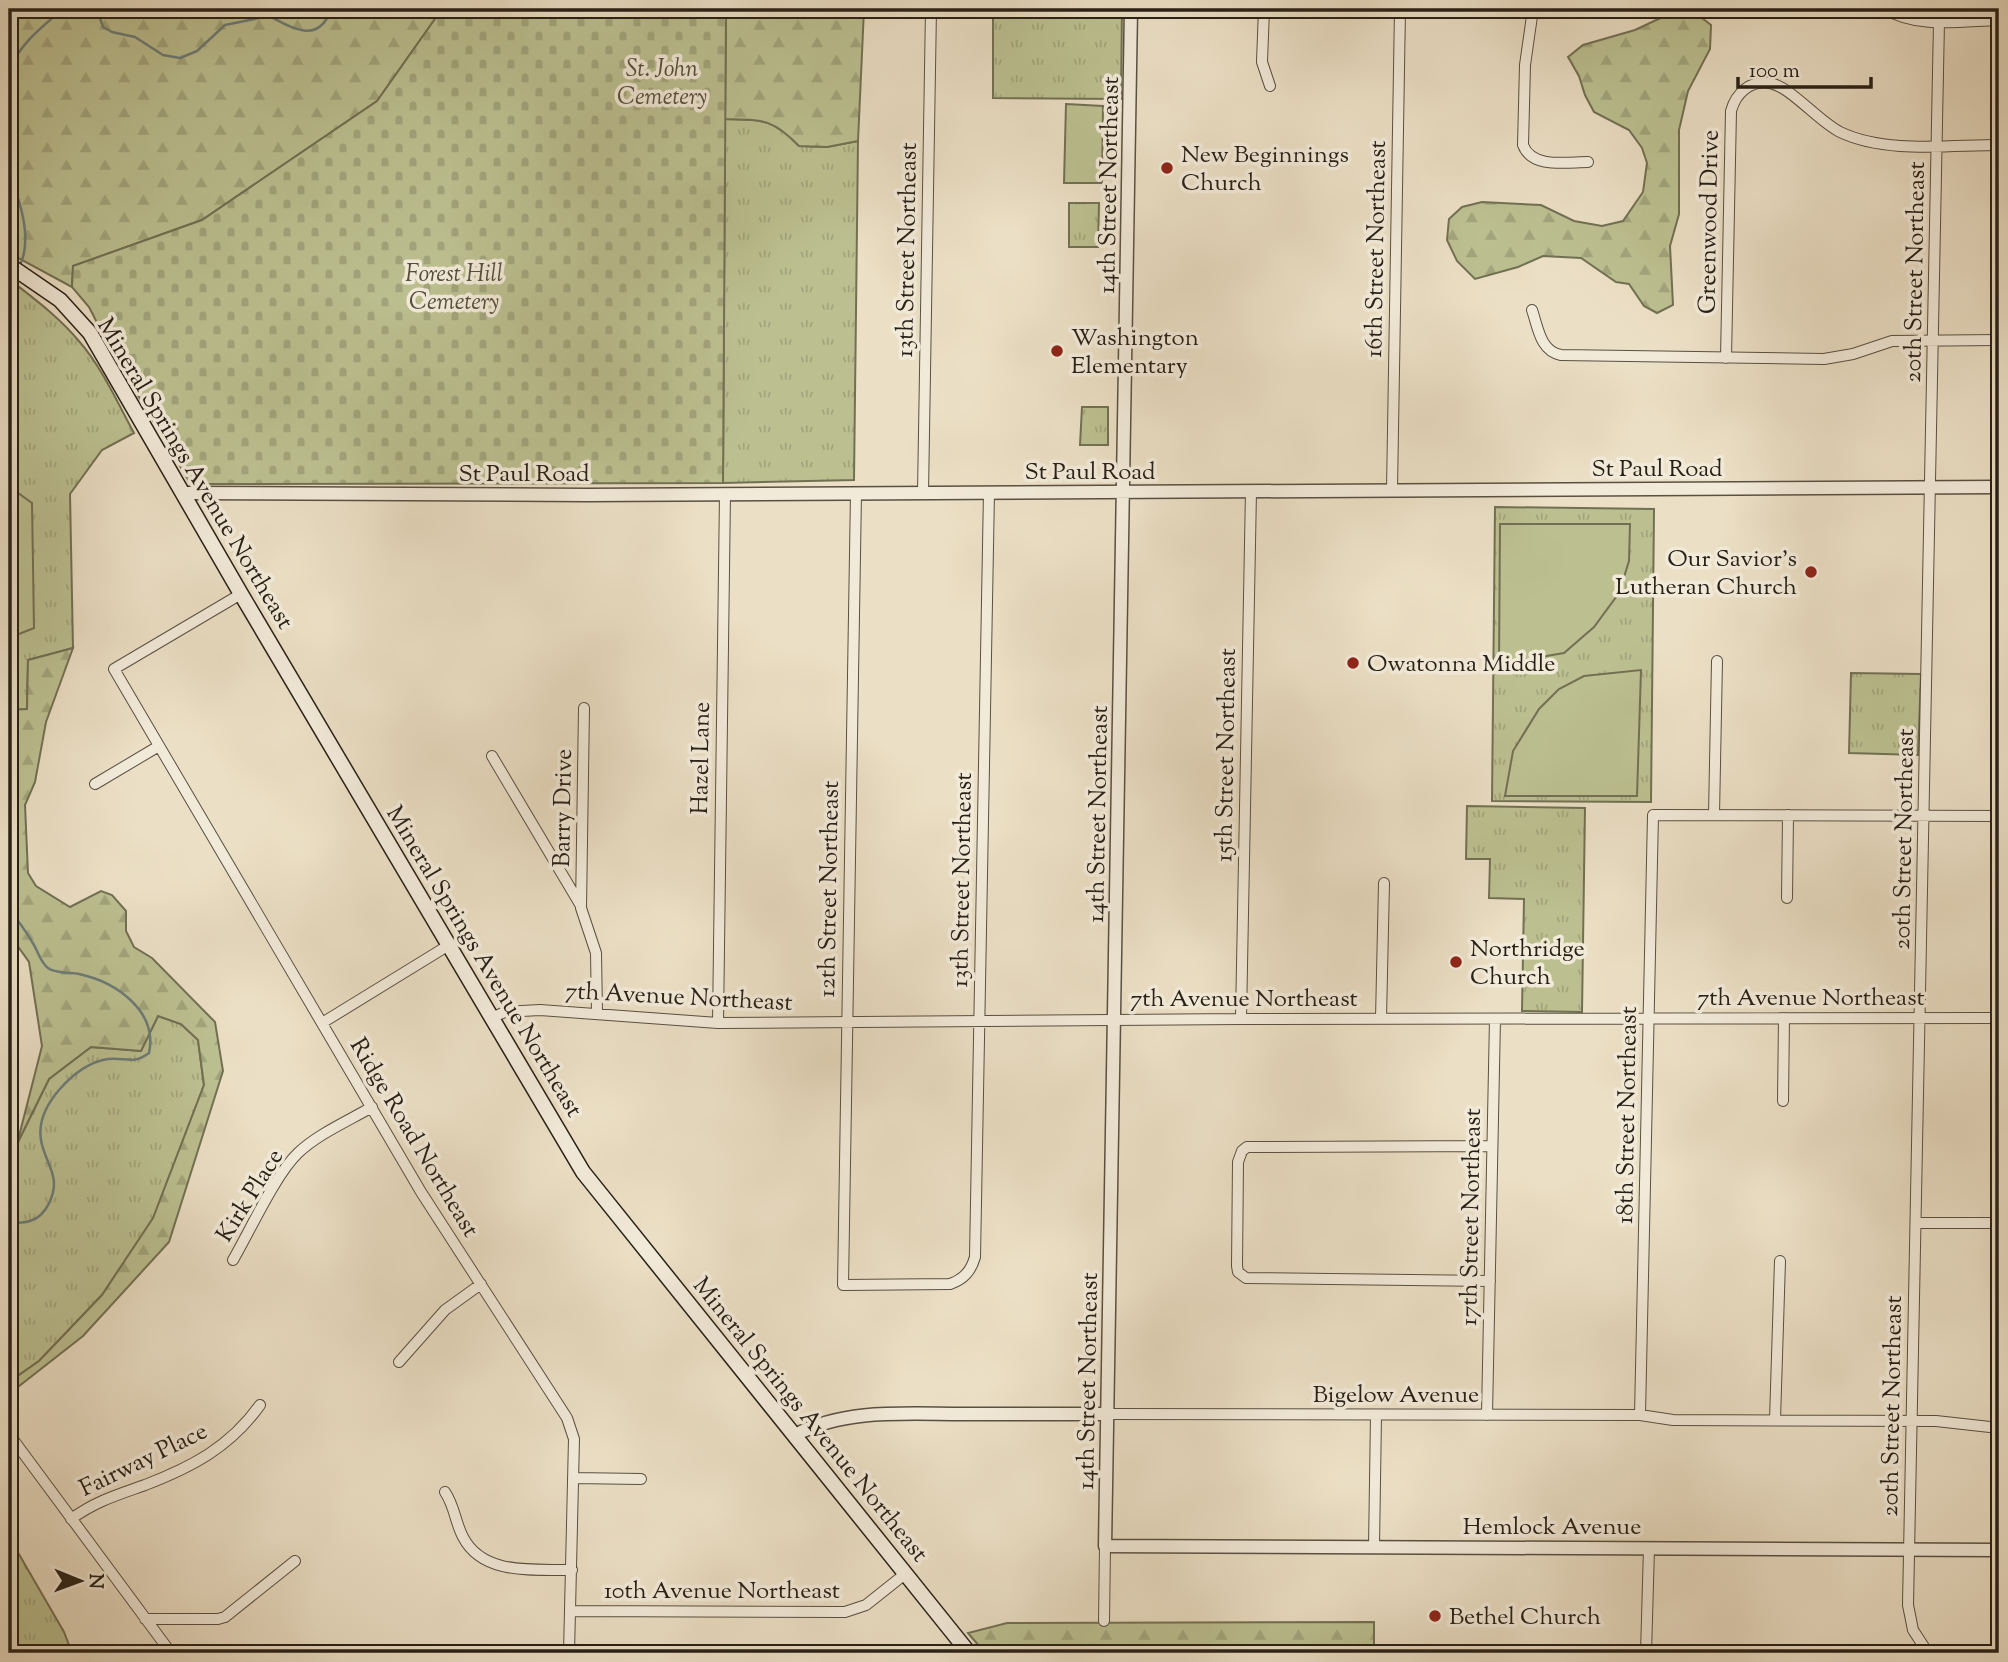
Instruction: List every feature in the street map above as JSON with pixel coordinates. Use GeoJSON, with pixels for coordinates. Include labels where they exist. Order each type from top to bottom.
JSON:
{"type":"FeatureCollection","features":[{"type":"Feature","properties":{"kind":"main road","name":"Mineral Springs Avenue Northeast"},"geometry":{"type":"LineString","coordinates":[[9,265],[60,300],[90,333],[583,1172],[969,1653]]}},
{"type":"Feature","properties":{"kind":"street","name":"13th Street Northeast"},"geometry":{"type":"LineString","coordinates":[[923,493],[931,9]]}},
{"type":"Feature","properties":{"kind":"street","name":"14th Street Northeast"},"geometry":{"type":"LineString","coordinates":[[1104,1621],[1131,9]]}},
{"type":"Feature","properties":{"kind":"street"},"geometry":{"type":"LineString","coordinates":[[1264,9],[1262,62],[1270,86]]}},
{"type":"Feature","properties":{"kind":"street","name":"16th Street Northeast"},"geometry":{"type":"LineString","coordinates":[[1392,491],[1400,9]]}},
{"type":"Feature","properties":{"kind":"street"},"geometry":{"type":"LineString","coordinates":[[1533,9],[1525,65],[1523,145],[1528,155],[1541,161],[1588,162]]}},
{"type":"Feature","properties":{"kind":"street"},"geometry":{"type":"LineString","coordinates":[[1885,9],[1909,20],[1999,20]]}},
{"type":"Feature","properties":{"kind":"street","name":"20th Street Northeast"},"geometry":{"type":"LineString","coordinates":[[1927,1653],[1909,1618],[1909,1549],[1939,21]]}},
{"type":"Feature","properties":{"kind":"street","name":"Greenwood Drive"},"geometry":{"type":"LineString","coordinates":[[1726,358],[1731,111],[1737,96],[1751,85],[1770,83],[1786,90],[1825,123],[1851,137],[1882,144],[1999,145]]}},
{"type":"Feature","properties":{"kind":"street"},"geometry":{"type":"LineString","coordinates":[[1532,310],[1544,344],[1554,353],[1824,359],[1853,354],[1892,341],[1999,340]]}},
{"type":"Feature","properties":{"kind":"street","name":"St Paul Road"},"geometry":{"type":"LineString","coordinates":[[182,493],[725,494],[1999,487]]}},
{"type":"Feature","properties":{"kind":"street","name":"15th Street Northeast"},"geometry":{"type":"LineString","coordinates":[[1241,1019],[1251,491]]}},
{"type":"Feature","properties":{"kind":"street","name":"13th Street Northeast"},"geometry":{"type":"LineString","coordinates":[[843,1285],[950,1284],[963,1278],[975,1258],[989,492]]}},
{"type":"Feature","properties":{"kind":"street","name":"12th Street Northeast"},"geometry":{"type":"LineString","coordinates":[[843,1285],[856,493]]}},
{"type":"Feature","properties":{"kind":"street","name":"Hazel Lane"},"geometry":{"type":"LineString","coordinates":[[718,1023],[725,494]]}},
{"type":"Feature","properties":{"kind":"street","name":"Ridge Road Northeast"},"geometry":{"type":"LineString","coordinates":[[241,594],[114,669],[421,1192],[567,1418],[574,1439],[569,1653]]}},
{"type":"Feature","properties":{"kind":"street"},"geometry":{"type":"LineString","coordinates":[[1717,661],[1714,815],[1999,816]]}},
{"type":"Feature","properties":{"kind":"street","name":"Barry Drive"},"geometry":{"type":"LineString","coordinates":[[581,908],[584,708]]}},
{"type":"Feature","properties":{"kind":"street"},"geometry":{"type":"LineString","coordinates":[[95,784],[159,746]]}},
{"type":"Feature","properties":{"kind":"street","name":"Barry Drive"},"geometry":{"type":"LineString","coordinates":[[492,756],[581,908],[596,953],[597,1013]]}},
{"type":"Feature","properties":{"kind":"street","name":"18th Street Northeast"},"geometry":{"type":"LineString","coordinates":[[1640,1415],[1653,815],[1714,815]]}},
{"type":"Feature","properties":{"kind":"street"},"geometry":{"type":"LineString","coordinates":[[1787,898],[1788,815]]}},
{"type":"Feature","properties":{"kind":"street"},"geometry":{"type":"LineString","coordinates":[[1381,1019],[1384,883]]}},
{"type":"Feature","properties":{"kind":"street"},"geometry":{"type":"LineString","coordinates":[[322,1023],[449,945]]}},
{"type":"Feature","properties":{"kind":"street","name":"7th Avenue Northeast"},"geometry":{"type":"LineString","coordinates":[[491,1018],[505,1012],[540,1010],[718,1023],[1999,1018]]}},
{"type":"Feature","properties":{"kind":"street"},"geometry":{"type":"LineString","coordinates":[[1783,1101],[1784,1018]]}},
{"type":"Feature","properties":{"kind":"street","name":"17th Street Northeast"},"geometry":{"type":"LineString","coordinates":[[1488,1415],[1495,1019]]}},
{"type":"Feature","properties":{"kind":"street","name":"Kirk Place"},"geometry":{"type":"LineString","coordinates":[[233,1260],[283,1172],[297,1154],[372,1107]]}},
{"type":"Feature","properties":{"kind":"street"},"geometry":{"type":"LineString","coordinates":[[1490,1280],[1251,1280],[1241,1275],[1237,1266],[1238,1162],[1242,1151],[1247,1147],[1492,1146]]}},
{"type":"Feature","properties":{"kind":"street"},"geometry":{"type":"LineString","coordinates":[[1916,1223],[1999,1223]]}},
{"type":"Feature","properties":{"kind":"street"},"geometry":{"type":"LineString","coordinates":[[1775,1420],[1780,1261]]}},
{"type":"Feature","properties":{"kind":"street"},"geometry":{"type":"LineString","coordinates":[[399,1362],[445,1310],[481,1284]]}},
{"type":"Feature","properties":{"kind":"street","name":"Fairway Place"},"geometry":{"type":"LineString","coordinates":[[71,1519],[102,1499],[166,1476],[212,1452],[233,1438],[260,1405]]}},
{"type":"Feature","properties":{"kind":"street","name":"Bigelow Avenue"},"geometry":{"type":"LineString","coordinates":[[795,1435],[835,1419],[878,1415],[1640,1415],[1673,1420],[1936,1421],[1999,1428]]}},
{"type":"Feature","properties":{"kind":"street"},"geometry":{"type":"LineString","coordinates":[[1374,1547],[1376,1415]]}},
{"type":"Feature","properties":{"kind":"street"},"geometry":{"type":"LineString","coordinates":[[9,1434],[171,1653]]}},
{"type":"Feature","properties":{"kind":"street"},"geometry":{"type":"LineString","coordinates":[[573,1478],[641,1479]]}},
{"type":"Feature","properties":{"kind":"street"},"geometry":{"type":"LineString","coordinates":[[444,1492],[452,1503],[468,1545],[485,1560],[506,1567],[572,1570]]}},
{"type":"Feature","properties":{"kind":"street","name":"Hemlock Avenue"},"geometry":{"type":"LineString","coordinates":[[1105,1546],[1999,1550]]}},
{"type":"Feature","properties":{"kind":"street"},"geometry":{"type":"LineString","coordinates":[[1646,1653],[1649,1548]]}},
{"type":"Feature","properties":{"kind":"street"},"geometry":{"type":"LineString","coordinates":[[145,1619],[225,1617],[295,1561]]}},
{"type":"Feature","properties":{"kind":"street","name":"10th Avenue Northeast"},"geometry":{"type":"LineString","coordinates":[[570,1611],[845,1612],[866,1605],[905,1574]]}},
{"type":"Feature","properties":{"kind":"green space"},"geometry":{"type":"Polygon","coordinates":[[[9,9],[442,9],[377,101],[202,220],[73,266],[72,287],[9,253],[9,9]]]}},
{"type":"Feature","properties":{"kind":"green space","name":"Forest Hill Cemetery"},"geometry":{"type":"Polygon","coordinates":[[[442,9],[726,9],[723,483],[204,484],[189,481],[111,350],[89,307],[72,287],[73,266],[202,220],[377,101],[442,9]]]}},
{"type":"Feature","properties":{"kind":"green space"},"geometry":{"type":"Polygon","coordinates":[[[726,9],[864,9],[858,141],[827,147],[799,146],[781,130],[766,122],[725,119],[726,9]]]}},
{"type":"Feature","properties":{"kind":"green space"},"geometry":{"type":"Polygon","coordinates":[[[993,9],[1122,9],[1121,99],[993,98],[993,9]]]}},
{"type":"Feature","properties":{"kind":"green space"},"geometry":{"type":"Polygon","coordinates":[[[1693,11],[1711,25],[1710,49],[1688,91],[1679,130],[1679,214],[1670,246],[1673,305],[1657,313],[1644,306],[1629,284],[1616,282],[1581,258],[1543,256],[1518,267],[1475,279],[1457,261],[1447,240],[1449,219],[1462,207],[1482,202],[1541,205],[1574,221],[1602,226],[1623,221],[1643,192],[1647,163],[1642,148],[1629,130],[1594,112],[1568,57],[1583,45],[1635,30],[1669,14],[1693,11]]]}},
{"type":"Feature","properties":{"kind":"green space"},"geometry":{"type":"Polygon","coordinates":[[[1066,104],[1103,106],[1102,183],[1064,183],[1066,104]]]}},
{"type":"Feature","properties":{"kind":"green space"},"geometry":{"type":"Polygon","coordinates":[[[725,119],[766,122],[781,130],[799,146],[827,147],[858,141],[854,480],[723,483],[725,119]]]}},
{"type":"Feature","properties":{"kind":"green space"},"geometry":{"type":"Polygon","coordinates":[[[1069,203],[1099,203],[1098,247],[1069,247],[1069,203]]]}},
{"type":"Feature","properties":{"kind":"green space"},"geometry":{"type":"Polygon","coordinates":[[[9,279],[54,315],[87,350],[134,433],[102,450],[70,494],[73,648],[28,660],[27,709],[9,710],[9,279]]]}},
{"type":"Feature","properties":{"kind":"green space"},"geometry":{"type":"Polygon","coordinates":[[[1082,407],[1108,407],[1108,445],[1080,445],[1082,407]]]}},
{"type":"Feature","properties":{"kind":"green space"},"geometry":{"type":"Polygon","coordinates":[[[9,493],[18,493],[32,503],[34,628],[9,638],[9,493]]]}},
{"type":"Feature","properties":{"kind":"green space"},"geometry":{"type":"Polygon","coordinates":[[[1495,507],[1654,509],[1651,802],[1492,801],[1495,507]]]}},
{"type":"Feature","properties":{"kind":"green space"},"geometry":{"type":"Polygon","coordinates":[[[1500,524],[1630,524],[1629,561],[1619,593],[1594,627],[1564,653],[1499,664],[1500,524]]]}},
{"type":"Feature","properties":{"kind":"green space"},"geometry":{"type":"Polygon","coordinates":[[[73,648],[46,722],[35,782],[25,805],[28,873],[36,886],[70,907],[101,891],[112,895],[126,911],[126,931],[134,947],[152,958],[215,1022],[223,1071],[169,1242],[83,1336],[9,1394],[9,1382],[39,1361],[102,1295],[153,1218],[204,1085],[198,1040],[181,1024],[158,1016],[141,1051],[91,1047],[49,1079],[17,1144],[42,1046],[29,962],[9,934],[9,710],[27,709],[28,660],[73,648]]]}},
{"type":"Feature","properties":{"kind":"green space"},"geometry":{"type":"Polygon","coordinates":[[[1641,670],[1637,796],[1505,796],[1513,751],[1539,709],[1559,689],[1584,676],[1641,670]]]}},
{"type":"Feature","properties":{"kind":"green space"},"geometry":{"type":"Polygon","coordinates":[[[1851,673],[1921,674],[1918,755],[1849,753],[1851,673]]]}},
{"type":"Feature","properties":{"kind":"green space"},"geometry":{"type":"Polygon","coordinates":[[[1467,806],[1585,808],[1582,1012],[1522,1011],[1524,899],[1489,898],[1490,859],[1466,859],[1467,806]]]}},
{"type":"Feature","properties":{"kind":"green space"},"geometry":{"type":"Polygon","coordinates":[[[158,1016],[181,1024],[198,1040],[204,1085],[153,1219],[102,1295],[39,1361],[9,1382],[9,1156],[49,1079],[91,1047],[141,1051],[158,1016]]]}},
{"type":"Feature","properties":{"kind":"green space"},"geometry":{"type":"Polygon","coordinates":[[[9,1537],[64,1632],[72,1653],[9,1653],[9,1537]]]}},
{"type":"Feature","properties":{"kind":"green space"},"geometry":{"type":"Polygon","coordinates":[[[1374,1622],[1374,1653],[985,1653],[968,1633],[1007,1623],[1374,1622]]]}},
{"type":"Feature","properties":{"kind":"waterway"},"geometry":{"type":"LineString","coordinates":[[9,71],[25,44],[63,9]]}},
{"type":"Feature","properties":{"kind":"waterway"},"geometry":{"type":"LineString","coordinates":[[97,9],[103,27],[135,37],[163,55],[180,58],[197,51],[225,25],[269,16],[296,29],[312,30],[326,20],[331,9]]}},
{"type":"Feature","properties":{"kind":"waterway"},"geometry":{"type":"LineString","coordinates":[[9,174],[24,219],[25,243],[20,265]]}},
{"type":"Feature","properties":{"kind":"waterway"},"geometry":{"type":"LineString","coordinates":[[9,910],[46,966],[51,970],[93,978],[120,991],[141,1012],[150,1038],[149,1053],[143,1057],[134,1060],[108,1059],[87,1066],[75,1074],[55,1095],[44,1114],[40,1133],[53,1176],[52,1196],[46,1209],[36,1218],[9,1223]]}},
{"type":"Feature","properties":{"kind":"place","name":"New Beginnings Church"},"geometry":{"type":"Point","coordinates":[1167,168]}},
{"type":"Feature","properties":{"kind":"place","name":"Washington Elementary"},"geometry":{"type":"Point","coordinates":[1057,351]}},
{"type":"Feature","properties":{"kind":"place","name":"Our Savior's Lutheran Church"},"geometry":{"type":"Point","coordinates":[1811,572]}},
{"type":"Feature","properties":{"kind":"place","name":"Owatonna Middle"},"geometry":{"type":"Point","coordinates":[1353,663]}},
{"type":"Feature","properties":{"kind":"place","name":"Northridge Church"},"geometry":{"type":"Point","coordinates":[1456,962]}},
{"type":"Feature","properties":{"kind":"place","name":"Bethel Church"},"geometry":{"type":"Point","coordinates":[1435,1616]}},
{"type":"Feature","properties":{"kind":"park label","name":"St. John Cemetery"},"geometry":{"type":"Point","coordinates":[662,82]}}]}
